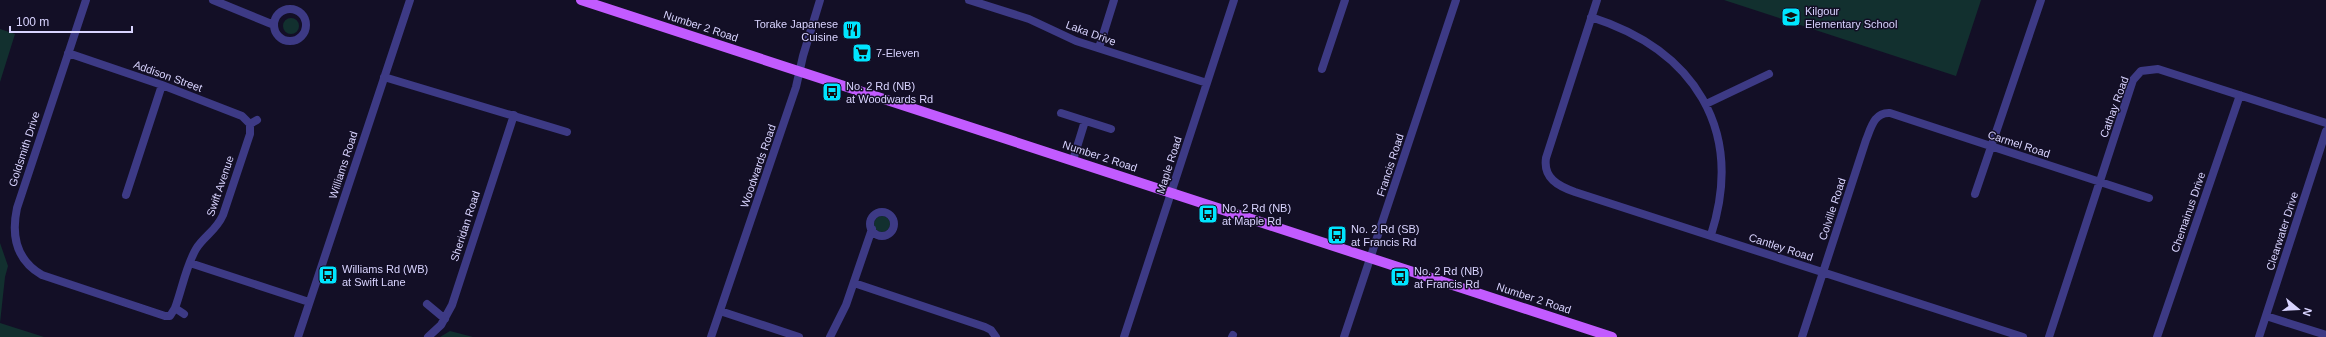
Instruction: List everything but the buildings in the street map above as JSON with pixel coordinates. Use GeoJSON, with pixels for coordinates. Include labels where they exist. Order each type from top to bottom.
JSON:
{"type":"FeatureCollection","features":[{"type":"Feature","properties":{"kind":"main road","name":"Number 2 Road"},"geometry":{"type":"LineString","coordinates":[[580,0],[1172,192],[1612,337]]}},
{"type":"Feature","properties":{"kind":"street","name":"Goldsmith Drive"},"geometry":{"type":"LineString","coordinates":[[86,0],[17,208],[13,230],[19,252],[32,270],[53,279],[166,316],[170,316],[175,308]]}},
{"type":"Feature","properties":{"kind":"street"},"geometry":{"type":"LineString","coordinates":[[213,0],[274,25]]}},
{"type":"Feature","properties":{"kind":"street","name":"Williams Road"},"geometry":{"type":"LineString","coordinates":[[298,337],[410,0]]}},
{"type":"Feature","properties":{"kind":"street","name":"Woodwards Road"},"geometry":{"type":"LineString","coordinates":[[711,337],[800,71],[820,0]]}},
{"type":"Feature","properties":{"kind":"street","name":"Laka Drive"},"geometry":{"type":"LineString","coordinates":[[970,0],[1029,19],[1076,41],[1207,83]]}},
{"type":"Feature","properties":{"kind":"street"},"geometry":{"type":"LineString","coordinates":[[1099,48],[1114,0]]}},
{"type":"Feature","properties":{"kind":"street","name":"Maple Road"},"geometry":{"type":"LineString","coordinates":[[1124,337],[1234,0]]}},
{"type":"Feature","properties":{"kind":"street"},"geometry":{"type":"LineString","coordinates":[[1322,69],[1345,0]]}},
{"type":"Feature","properties":{"kind":"street","name":"Francis Road"},"geometry":{"type":"LineString","coordinates":[[1344,337],[1456,0]]}},
{"type":"Feature","properties":{"kind":"street"},"geometry":{"type":"LineString","coordinates":[[1597,0],[1591,17],[1626,30],[1661,50],[1684,72],[1706,104],[1718,143],[1721,164],[1720,196],[1711,235]]}},
{"type":"Feature","properties":{"kind":"street"},"geometry":{"type":"LineString","coordinates":[[1975,194],[2041,0]]}},
{"type":"Feature","properties":{"kind":"street","name":"Cantley Road"},"geometry":{"type":"LineString","coordinates":[[1591,17],[1545,162],[1548,175],[1561,187],[2023,337]]}},
{"type":"Feature","properties":{"kind":"street","name":"Addison Street"},"geometry":{"type":"LineString","coordinates":[[68,53],[162,85],[254,122]]}},
{"type":"Feature","properties":{"kind":"street","name":"Cathay Road"},"geometry":{"type":"LineString","coordinates":[[2049,337],[2133,80],[2141,71],[2158,69],[2326,124]]}},
{"type":"Feature","properties":{"kind":"street"},"geometry":{"type":"LineString","coordinates":[[1706,104],[1769,74]]}},
{"type":"Feature","properties":{"kind":"street"},"geometry":{"type":"LineString","coordinates":[[384,77],[567,132]]}},
{"type":"Feature","properties":{"kind":"street"},"geometry":{"type":"LineString","coordinates":[[126,195],[162,85]]}},
{"type":"Feature","properties":{"kind":"street","name":"Chemainus Drive"},"geometry":{"type":"LineString","coordinates":[[2156,337],[2240,95]]}},
{"type":"Feature","properties":{"kind":"street"},"geometry":{"type":"LineString","coordinates":[[1061,113],[1111,129]]}},
{"type":"Feature","properties":{"kind":"street","name":"Carmel Road"},"geometry":{"type":"LineString","coordinates":[[1881,114],[1890,113],[2149,198]]}},
{"type":"Feature","properties":{"kind":"street","name":"Colville Road"},"geometry":{"type":"LineString","coordinates":[[1802,337],[1868,135],[1875,120],[1881,114]]}},
{"type":"Feature","properties":{"kind":"street","name":"Sheridan Road"},"geometry":{"type":"LineString","coordinates":[[428,337],[445,319],[453,301],[514,115]]}},
{"type":"Feature","properties":{"kind":"street"},"geometry":{"type":"LineString","coordinates":[[1073,160],[1085,121]]}},
{"type":"Feature","properties":{"kind":"street","name":"Swift Avenue"},"geometry":{"type":"LineString","coordinates":[[175,308],[190,263],[198,246],[217,227],[223,215],[254,122]]}},
{"type":"Feature","properties":{"kind":"street","name":"Clearwater Drive"},"geometry":{"type":"LineString","coordinates":[[2259,337],[2326,131]]}},
{"type":"Feature","properties":{"kind":"street"},"geometry":{"type":"LineString","coordinates":[[830,337],[842,314],[854,283],[872,228]]}},
{"type":"Feature","properties":{"kind":"street"},"geometry":{"type":"LineString","coordinates":[[190,263],[309,302]]}},
{"type":"Feature","properties":{"kind":"street"},"geometry":{"type":"LineString","coordinates":[[854,283],[988,329],[998,336]]}},
{"type":"Feature","properties":{"kind":"street"},"geometry":{"type":"LineString","coordinates":[[427,304],[445,319]]}},
{"type":"Feature","properties":{"kind":"street"},"geometry":{"type":"LineString","coordinates":[[175,308],[184,314]]}},
{"type":"Feature","properties":{"kind":"street"},"geometry":{"type":"LineString","coordinates":[[720,311],[799,337]]}},
{"type":"Feature","properties":{"kind":"street"},"geometry":{"type":"LineString","coordinates":[[2266,316],[2326,335]]}},
{"type":"Feature","properties":{"kind":"green space"},"geometry":{"type":"Polygon","coordinates":[[[1724,0],[1981,0],[1956,76],[1724,0]]]}},
{"type":"Feature","properties":{"kind":"green space"},"geometry":{"type":"Polygon","coordinates":[[[291,18],[298,23],[299,26],[294,33],[291,34],[284,29],[283,26],[288,19],[291,18]]]}},
{"type":"Feature","properties":{"kind":"green space"},"geometry":{"type":"Polygon","coordinates":[[[0,29],[15,34],[0,82],[0,29]]]}},
{"type":"Feature","properties":{"kind":"green space"},"geometry":{"type":"Polygon","coordinates":[[[882,216],[888,218],[890,224],[888,230],[882,232],[876,230],[874,224],[876,218],[882,216]]]}},
{"type":"Feature","properties":{"kind":"green space"},"geometry":{"type":"Polygon","coordinates":[[[0,243],[8,266],[5,277],[0,323],[0,243]]]}},
{"type":"Feature","properties":{"kind":"green space"},"geometry":{"type":"Polygon","coordinates":[[[0,323],[44,337],[0,337],[0,323]]]}},
{"type":"Feature","properties":{"kind":"green space"},"geometry":{"type":"Polygon","coordinates":[[[450,331],[473,337],[440,337],[450,331]]]}},
{"type":"Feature","properties":{"kind":"place","name":"Kilgour Elementary School"},"geometry":{"type":"Point","coordinates":[1791,17]}},
{"type":"Feature","properties":{"kind":"place","name":"Torake Japanese Cuisine"},"geometry":{"type":"Point","coordinates":[852,30]}},
{"type":"Feature","properties":{"kind":"place","name":"7-Eleven"},"geometry":{"type":"Point","coordinates":[862,53]}},
{"type":"Feature","properties":{"kind":"place","name":"No. 2 Rd (NB) at Woodwards Rd"},"geometry":{"type":"Point","coordinates":[832,92]}},
{"type":"Feature","properties":{"kind":"place","name":"No. 2 Rd (NB) at Maple Rd"},"geometry":{"type":"Point","coordinates":[1208,214]}},
{"type":"Feature","properties":{"kind":"place","name":"No. 2 Rd (SB) at Francis Rd"},"geometry":{"type":"Point","coordinates":[1337,235]}},
{"type":"Feature","properties":{"kind":"place","name":"Williams Rd (WB) at Swift Lane"},"geometry":{"type":"Point","coordinates":[328,275]}},
{"type":"Feature","properties":{"kind":"place","name":"No. 2 Rd (NB) at Francis Rd"},"geometry":{"type":"Point","coordinates":[1400,277]}}]}
